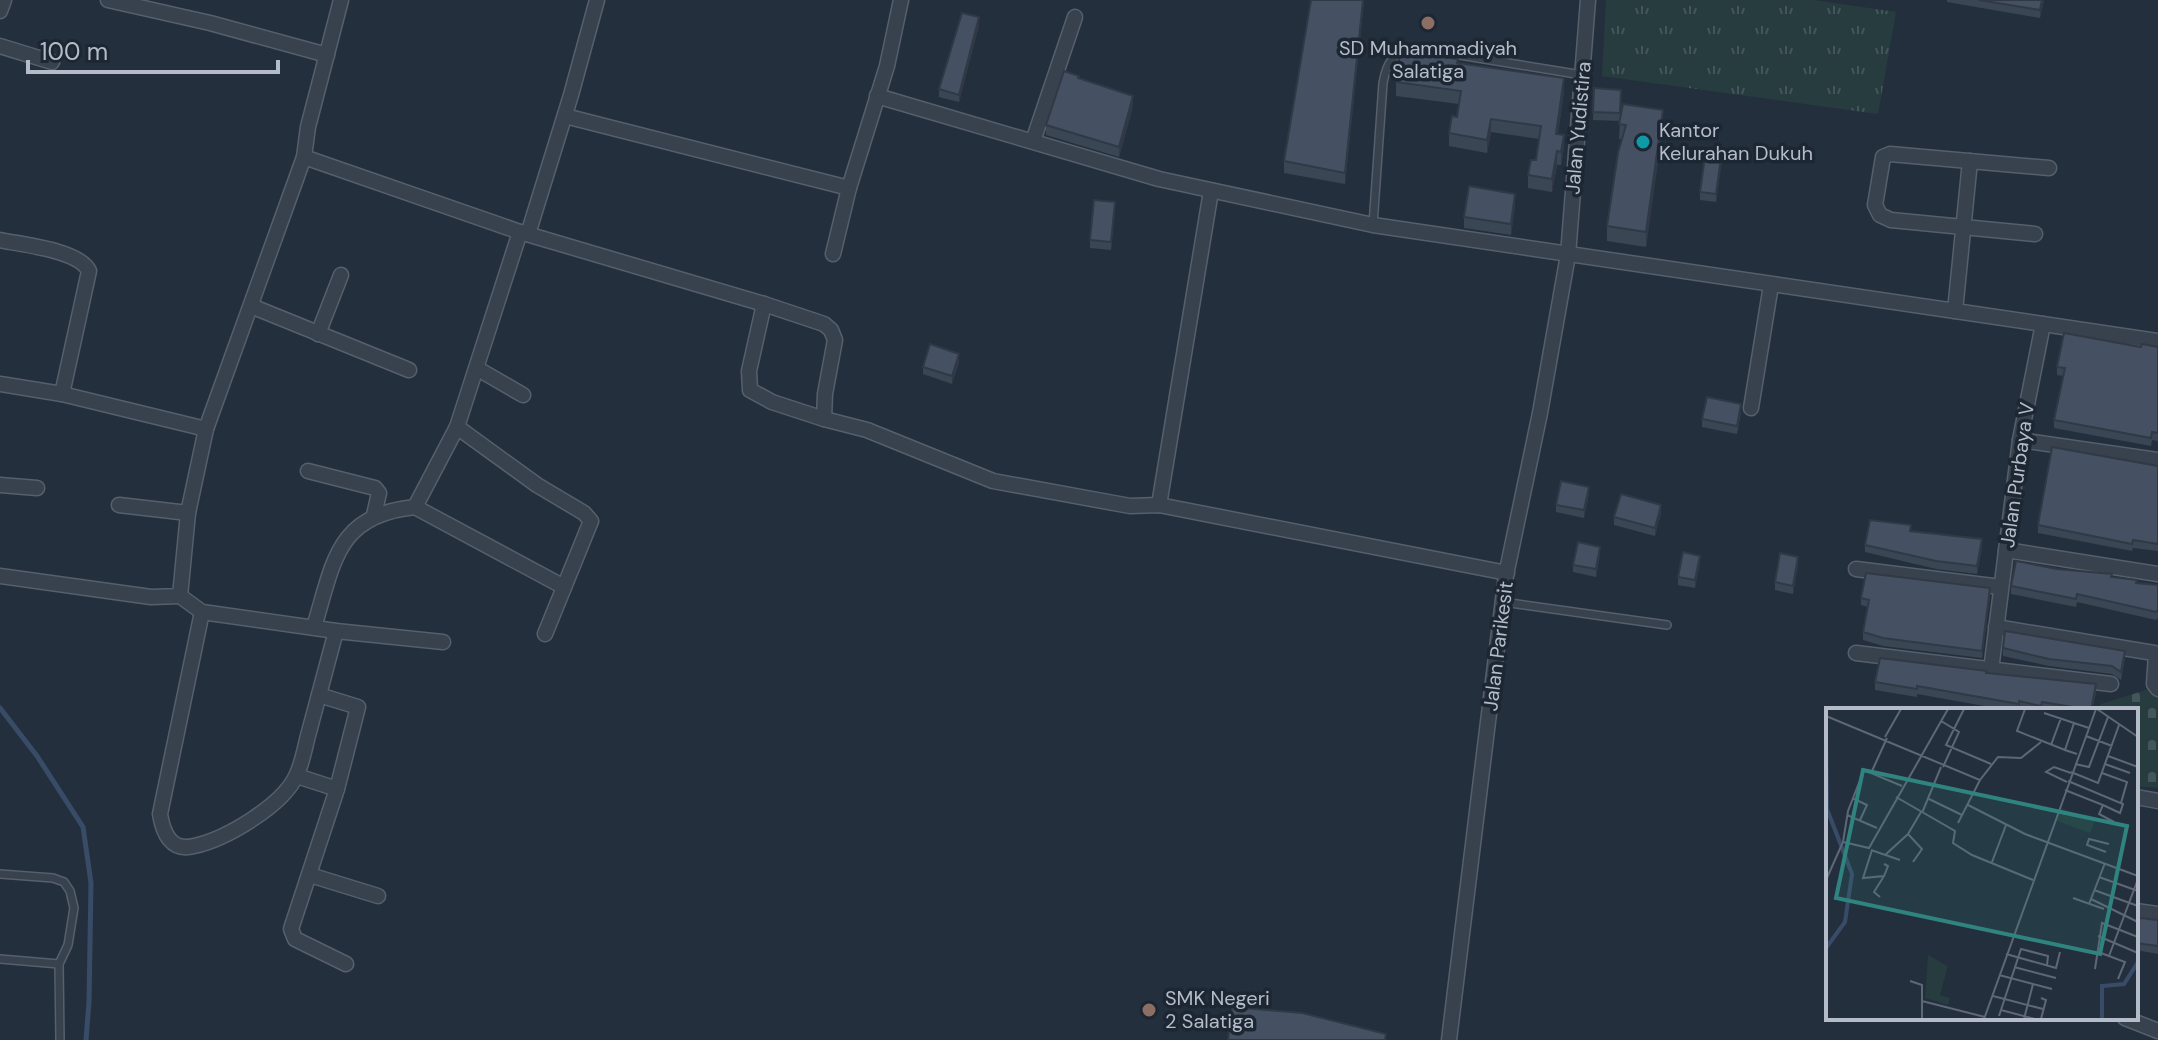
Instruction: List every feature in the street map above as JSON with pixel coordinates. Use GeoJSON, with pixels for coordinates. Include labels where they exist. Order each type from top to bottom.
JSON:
{"type":"FeatureCollection","features":[{"type":"Feature","properties":{"kind":"street"},"geometry":{"type":"LineString","coordinates":[[0,11],[4,0]]}},
{"type":"Feature","properties":{"kind":"street"},"geometry":{"type":"LineString","coordinates":[[108,0],[210,23],[327,55]]}},
{"type":"Feature","properties":{"kind":"street"},"geometry":{"type":"LineString","coordinates":[[180,596],[188,513],[206,429],[304,157],[308,127],[341,0]]}},
{"type":"Feature","properties":{"kind":"street"},"geometry":{"type":"LineString","coordinates":[[415,507],[457,427],[478,369],[565,116],[597,0]]}},
{"type":"Feature","properties":{"kind":"street"},"geometry":{"type":"LineString","coordinates":[[833,254],[849,188],[887,66],[901,0]]}},
{"type":"Feature","properties":{"kind":"street","name":"Jalan Yudistira"},"geometry":{"type":"LineString","coordinates":[[1568,255],[1588,0]]}},
{"type":"Feature","properties":{"kind":"street"},"geometry":{"type":"LineString","coordinates":[[1033,141],[1075,17]]}},
{"type":"Feature","properties":{"kind":"street"},"geometry":{"type":"LineString","coordinates":[[0,46],[52,62]]}},
{"type":"Feature","properties":{"kind":"street"},"geometry":{"type":"LineString","coordinates":[[877,96],[1159,179],[1373,225],[2158,341]]}},
{"type":"Feature","properties":{"kind":"street"},"geometry":{"type":"LineString","coordinates":[[565,116],[849,188]]}},
{"type":"Feature","properties":{"kind":"street"},"geometry":{"type":"LineString","coordinates":[[304,157],[524,233],[815,320],[831,330],[835,340],[825,394],[824,419]]}},
{"type":"Feature","properties":{"kind":"street"},"geometry":{"type":"LineString","coordinates":[[2035,234],[1891,220],[1880,215],[1875,205],[1883,157],[2049,168]]}},
{"type":"Feature","properties":{"kind":"street"},"geometry":{"type":"LineString","coordinates":[[1955,311],[1970,161]]}},
{"type":"Feature","properties":{"kind":"street"},"geometry":{"type":"LineString","coordinates":[[1159,505],[1211,191]]}},
{"type":"Feature","properties":{"kind":"street"},"geometry":{"type":"LineString","coordinates":[[0,240],[72,257],[85,263],[89,271],[62,394]]}},
{"type":"Feature","properties":{"kind":"street","name":"Jalan Parikesit"},"geometry":{"type":"LineString","coordinates":[[1449,1040],[1507,573],[1568,255]]}},
{"type":"Feature","properties":{"kind":"street"},"geometry":{"type":"LineString","coordinates":[[318,334],[341,275]]}},
{"type":"Feature","properties":{"kind":"street"},"geometry":{"type":"LineString","coordinates":[[1751,408],[1771,285]]}},
{"type":"Feature","properties":{"kind":"street"},"geometry":{"type":"LineString","coordinates":[[764,304],[749,371],[750,390],[772,402],[867,430],[993,481],[1130,506],[1159,505],[1507,573]]}},
{"type":"Feature","properties":{"kind":"street"},"geometry":{"type":"LineString","coordinates":[[251,306],[409,370]]}},
{"type":"Feature","properties":{"kind":"street","name":"Jalan Purbaya V"},"geometry":{"type":"LineString","coordinates":[[1991,670],[2020,440],[2043,324]]}},
{"type":"Feature","properties":{"kind":"street"},"geometry":{"type":"LineString","coordinates":[[478,369],[523,395]]}},
{"type":"Feature","properties":{"kind":"street"},"geometry":{"type":"LineString","coordinates":[[0,384],[62,394],[206,429]]}},
{"type":"Feature","properties":{"kind":"street"},"geometry":{"type":"LineString","coordinates":[[457,427],[591,521],[545,634]]}},
{"type":"Feature","properties":{"kind":"street"},"geometry":{"type":"LineString","coordinates":[[2020,440],[2158,460]]}},
{"type":"Feature","properties":{"kind":"street"},"geometry":{"type":"LineString","coordinates":[[308,471],[375,488],[379,493],[374,515]]}},
{"type":"Feature","properties":{"kind":"street"},"geometry":{"type":"LineString","coordinates":[[0,485],[37,488]]}},
{"type":"Feature","properties":{"kind":"street"},"geometry":{"type":"LineString","coordinates":[[119,505],[188,513]]}},
{"type":"Feature","properties":{"kind":"street"},"geometry":{"type":"LineString","coordinates":[[314,627],[337,555],[358,526],[374,515],[415,507],[564,587]]}},
{"type":"Feature","properties":{"kind":"street"},"geometry":{"type":"LineString","coordinates":[[2006,550],[2158,574]]}},
{"type":"Feature","properties":{"kind":"street"},"geometry":{"type":"LineString","coordinates":[[1856,569],[2001,587]]}},
{"type":"Feature","properties":{"kind":"street"},"geometry":{"type":"LineString","coordinates":[[0,576],[151,597],[180,596],[202,612],[443,642]]}},
{"type":"Feature","properties":{"kind":"street"},"geometry":{"type":"LineString","coordinates":[[202,612],[175,749],[162,797],[162,828],[169,840],[186,848],[201,845],[238,828],[280,796],[297,776],[336,631]]}},
{"type":"Feature","properties":{"kind":"street"},"geometry":{"type":"LineString","coordinates":[[1996,627],[2154,653],[2156,688]]}},
{"type":"Feature","properties":{"kind":"street"},"geometry":{"type":"LineString","coordinates":[[1856,653],[2111,684]]}},
{"type":"Feature","properties":{"kind":"street"},"geometry":{"type":"LineString","coordinates":[[319,695],[358,707],[337,789],[291,923],[292,934],[295,939],[346,964]]}},
{"type":"Feature","properties":{"kind":"street"},"geometry":{"type":"LineString","coordinates":[[297,776],[337,789]]}},
{"type":"Feature","properties":{"kind":"street"},"geometry":{"type":"LineString","coordinates":[[2138,797],[2158,801]]}},
{"type":"Feature","properties":{"kind":"street"},"geometry":{"type":"LineString","coordinates":[[310,875],[378,896]]}},
{"type":"Feature","properties":{"kind":"street"},"geometry":{"type":"LineString","coordinates":[[2138,911],[2158,914]]}},
{"type":"Feature","properties":{"kind":"street"},"geometry":{"type":"LineString","coordinates":[[2130,1020],[2158,1031]]}},
{"type":"Feature","properties":{"kind":"lane"},"geometry":{"type":"LineString","coordinates":[[1373,225],[1383,83],[1386,66],[1392,57],[1402,51],[1432,50],[1582,75]]}},
{"type":"Feature","properties":{"kind":"lane"},"geometry":{"type":"LineString","coordinates":[[1503,602],[1667,625]]}},
{"type":"Feature","properties":{"kind":"lane"},"geometry":{"type":"LineString","coordinates":[[0,874],[53,878],[64,882],[70,891],[74,908],[68,945],[59,964],[60,1040]]}},
{"type":"Feature","properties":{"kind":"lane"},"geometry":{"type":"LineString","coordinates":[[0,959],[59,964]]}},
{"type":"Feature","properties":{"kind":"green space"},"geometry":{"type":"Polygon","coordinates":[[[1606,0],[1813,0],[1896,12],[1878,114],[1602,76],[1606,0]]]}},
{"type":"Feature","properties":{"kind":"green space"},"geometry":{"type":"Polygon","coordinates":[[[2146,690],[2158,692],[2158,788],[2138,786],[2138,708],[2098,708],[2101,704],[2146,690]]]}},
{"type":"Feature","properties":{"kind":"building","name":"SD Muhammadiyah Salatiga"},"geometry":{"type":"Polygon","coordinates":[[[1311,0],[1363,0],[1345,173],[1284,161],[1311,0]]]}},
{"type":"Feature","properties":{"kind":"building"},"geometry":{"type":"Polygon","coordinates":[[[1979,0],[2042,0],[2040,10],[1979,0]]]}},
{"type":"Feature","properties":{"kind":"building"},"geometry":{"type":"Polygon","coordinates":[[[962,13],[979,17],[959,95],[939,89],[962,13]]]}},
{"type":"Feature","properties":{"kind":"building"},"geometry":{"type":"Polygon","coordinates":[[[1400,52],[1564,78],[1556,134],[1564,135],[1561,152],[1557,151],[1552,179],[1528,175],[1531,160],[1536,160],[1541,126],[1491,119],[1487,140],[1449,133],[1452,116],[1457,117],[1461,91],[1396,82],[1400,52]]]}},
{"type":"Feature","properties":{"kind":"building"},"geometry":{"type":"Polygon","coordinates":[[[1064,71],[1133,96],[1119,147],[1046,125],[1064,71]]]}},
{"type":"Feature","properties":{"kind":"building"},"geometry":{"type":"Polygon","coordinates":[[[1594,88],[1621,90],[1620,113],[1593,112],[1594,88]]]}},
{"type":"Feature","properties":{"kind":"building"},"geometry":{"type":"Polygon","coordinates":[[[1623,104],[1663,110],[1646,232],[1607,226],[1618,153],[1626,125],[1619,124],[1623,104]]]}},
{"type":"Feature","properties":{"kind":"building"},"geometry":{"type":"Polygon","coordinates":[[[1706,149],[1722,151],[1716,194],[1700,192],[1706,149]]]}},
{"type":"Feature","properties":{"kind":"building"},"geometry":{"type":"Polygon","coordinates":[[[1469,186],[1515,194],[1511,224],[1464,217],[1469,186]]]}},
{"type":"Feature","properties":{"kind":"building"},"geometry":{"type":"Polygon","coordinates":[[[1094,200],[1115,202],[1111,242],[1090,240],[1094,200]]]}},
{"type":"Feature","properties":{"kind":"building"},"geometry":{"type":"Polygon","coordinates":[[[2064,333],[2141,347],[2142,344],[2158,347],[2158,433],[2152,432],[2151,438],[2054,420],[2065,368],[2057,367],[2064,333]]]}},
{"type":"Feature","properties":{"kind":"building"},"geometry":{"type":"Polygon","coordinates":[[[930,344],[959,354],[952,376],[923,367],[930,344]]]}},
{"type":"Feature","properties":{"kind":"building"},"geometry":{"type":"Polygon","coordinates":[[[1707,397],[1741,404],[1737,426],[1702,419],[1707,397]]]}},
{"type":"Feature","properties":{"kind":"building"},"geometry":{"type":"Polygon","coordinates":[[[2052,447],[2158,466],[2158,544],[2133,540],[2132,544],[2038,525],[2052,447]]]}},
{"type":"Feature","properties":{"kind":"building"},"geometry":{"type":"Polygon","coordinates":[[[1561,481],[1589,487],[1584,510],[1556,505],[1561,481]]]}},
{"type":"Feature","properties":{"kind":"building"},"geometry":{"type":"Polygon","coordinates":[[[1621,494],[1661,505],[1655,528],[1614,517],[1621,494]]]}},
{"type":"Feature","properties":{"kind":"building"},"geometry":{"type":"Polygon","coordinates":[[[1870,520],[1911,525],[1910,531],[1982,539],[1977,566],[1936,561],[1865,545],[1870,520]]]}},
{"type":"Feature","properties":{"kind":"building"},"geometry":{"type":"Polygon","coordinates":[[[1578,542],[1600,547],[1596,569],[1573,565],[1578,542]]]}},
{"type":"Feature","properties":{"kind":"building"},"geometry":{"type":"Polygon","coordinates":[[[1683,552],[1700,556],[1695,580],[1678,577],[1683,552]]]}},
{"type":"Feature","properties":{"kind":"building"},"geometry":{"type":"Polygon","coordinates":[[[1780,553],[1798,557],[1793,586],[1775,582],[1780,553]]]}},
{"type":"Feature","properties":{"kind":"building"},"geometry":{"type":"Polygon","coordinates":[[[2016,561],[2057,569],[2112,574],[2111,577],[2137,580],[2136,583],[2158,585],[2158,610],[2077,594],[2076,599],[2011,586],[2016,561]]]}},
{"type":"Feature","properties":{"kind":"building"},"geometry":{"type":"Polygon","coordinates":[[[1866,573],[1990,588],[1982,651],[1883,638],[1863,632],[1869,600],[1861,598],[1866,573]]]}},
{"type":"Feature","properties":{"kind":"building"},"geometry":{"type":"Polygon","coordinates":[[[2005,631],[2125,651],[2121,672],[2112,666],[2049,659],[2003,648],[2005,631]]]}},
{"type":"Feature","properties":{"kind":"building"},"geometry":{"type":"Polygon","coordinates":[[[1880,658],[2096,684],[2091,708],[2079,708],[2042,702],[2041,706],[2019,701],[2019,704],[1875,682],[1880,658]]]}},
{"type":"Feature","properties":{"kind":"building"},"geometry":{"type":"Polygon","coordinates":[[[2139,918],[2158,920],[2158,946],[2138,943],[2139,918]]]}},
{"type":"Feature","properties":{"kind":"building"},"geometry":{"type":"Polygon","coordinates":[[[1232,1007],[1302,1013],[1386,1034],[1385,1040],[1228,1040],[1232,1007]]]}},
{"type":"Feature","properties":{"kind":"waterway"},"geometry":{"type":"LineString","coordinates":[[0,708],[37,756],[83,827],[91,883],[86,1040]]}},
{"type":"Feature","properties":{"kind":"place","name":"SD Muhammadiyah Salatiga"},"geometry":{"type":"Point","coordinates":[1428,23]}},
{"type":"Feature","properties":{"kind":"place","name":"Kantor Kelurahan Dukuh"},"geometry":{"type":"Point","coordinates":[1643,142]}},
{"type":"Feature","properties":{"kind":"place","name":"SMK Negeri 2 Salatiga"},"geometry":{"type":"Point","coordinates":[1149,1010]}}]}
